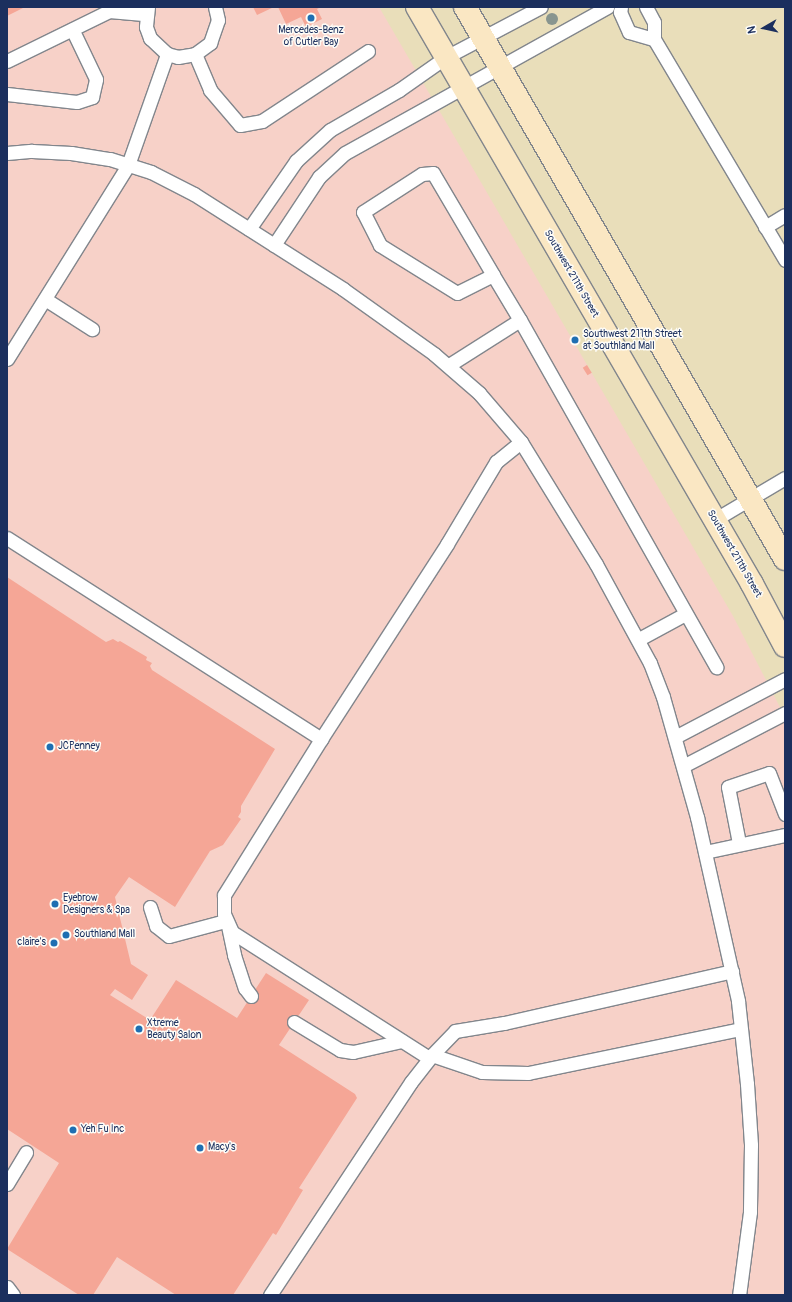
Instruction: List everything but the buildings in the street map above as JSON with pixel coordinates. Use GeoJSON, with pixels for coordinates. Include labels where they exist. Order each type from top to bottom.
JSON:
{"type":"FeatureCollection","features":[{"type":"Feature","properties":{"kind":"main road","name":"Southwest 211th Street"},"geometry":{"type":"LineString","coordinates":[[417,7],[714,520],[785,646]]}},
{"type":"Feature","properties":{"kind":"main road"},"geometry":{"type":"LineString","coordinates":[[465,7],[785,560]]}},
{"type":"Feature","properties":{"kind":"lane"},"geometry":{"type":"LineString","coordinates":[[7,61],[72,29],[108,9],[147,10],[146,27],[150,38],[167,54],[178,56],[195,54],[210,43],[216,32],[218,20],[215,7]]}},
{"type":"Feature","properties":{"kind":"lane"},"geometry":{"type":"LineString","coordinates":[[249,229],[296,161],[330,130],[399,90],[446,56],[541,7]]}},
{"type":"Feature","properties":{"kind":"lane"},"geometry":{"type":"LineString","coordinates":[[274,245],[306,195],[329,166],[364,141],[607,7]]}},
{"type":"Feature","properties":{"kind":"lane"},"geometry":{"type":"LineString","coordinates":[[621,7],[620,12],[629,32],[654,40]]}},
{"type":"Feature","properties":{"kind":"lane"},"geometry":{"type":"LineString","coordinates":[[646,7],[654,22],[654,40],[785,260]]}},
{"type":"Feature","properties":{"kind":"lane"},"geometry":{"type":"LineString","coordinates":[[7,94],[78,102],[92,97],[96,79],[72,29]]}},
{"type":"Feature","properties":{"kind":"lane"},"geometry":{"type":"LineString","coordinates":[[195,54],[210,90],[240,125],[262,121],[368,51]]}},
{"type":"Feature","properties":{"kind":"lane"},"geometry":{"type":"LineString","coordinates":[[7,359],[128,165],[167,54]]}},
{"type":"Feature","properties":{"kind":"lane"},"geometry":{"type":"LineString","coordinates":[[7,153],[32,151],[71,153],[128,165],[172,182],[249,229],[387,319],[449,366],[479,393],[521,442],[582,541],[639,639],[663,697],[683,766],[705,852],[732,971],[741,1029],[751,1173],[748,1232],[739,1295]]}},
{"type":"Feature","properties":{"kind":"lane"},"geometry":{"type":"LineString","coordinates":[[493,275],[457,294],[380,245],[363,212],[422,174],[433,173],[520,320],[716,667]]}},
{"type":"Feature","properties":{"kind":"lane"},"geometry":{"type":"LineString","coordinates":[[765,227],[785,215]]}},
{"type":"Feature","properties":{"kind":"lane"},"geometry":{"type":"LineString","coordinates":[[45,299],[92,329]]}},
{"type":"Feature","properties":{"kind":"lane"},"geometry":{"type":"LineString","coordinates":[[449,366],[520,320]]}},
{"type":"Feature","properties":{"kind":"lane"},"geometry":{"type":"LineString","coordinates":[[251,996],[245,988],[234,955],[223,901],[226,890],[321,739],[447,544],[496,462],[521,442]]}},
{"type":"Feature","properties":{"kind":"lane"},"geometry":{"type":"LineString","coordinates":[[714,520],[785,478]]}},
{"type":"Feature","properties":{"kind":"lane"},"geometry":{"type":"LineString","coordinates":[[7,538],[321,739]]}},
{"type":"Feature","properties":{"kind":"lane"},"geometry":{"type":"LineString","coordinates":[[639,639],[685,614]]}},
{"type":"Feature","properties":{"kind":"lane"},"geometry":{"type":"LineString","coordinates":[[675,737],[785,679]]}},
{"type":"Feature","properties":{"kind":"lane"},"geometry":{"type":"LineString","coordinates":[[683,766],[785,713]]}},
{"type":"Feature","properties":{"kind":"lane"},"geometry":{"type":"LineString","coordinates":[[739,843],[728,787],[769,773],[785,814]]}},
{"type":"Feature","properties":{"kind":"lane"},"geometry":{"type":"LineString","coordinates":[[705,852],[739,843],[785,835]]}},
{"type":"Feature","properties":{"kind":"lane"},"geometry":{"type":"LineString","coordinates":[[150,907],[156,926],[169,936],[227,923]]}},
{"type":"Feature","properties":{"kind":"lane"},"geometry":{"type":"LineString","coordinates":[[227,923],[232,932],[402,1041],[430,1056],[482,1072],[528,1074],[741,1029]]}},
{"type":"Feature","properties":{"kind":"lane"},"geometry":{"type":"LineString","coordinates":[[270,1295],[430,1056],[455,1031],[504,1023],[732,971]]}},
{"type":"Feature","properties":{"kind":"lane"},"geometry":{"type":"LineString","coordinates":[[294,1022],[340,1050],[352,1052],[402,1041]]}},
{"type":"Feature","properties":{"kind":"lane"},"geometry":{"type":"LineString","coordinates":[[7,1184],[26,1152]]}},
{"type":"Feature","properties":{"kind":"lane"},"geometry":{"type":"LineString","coordinates":[[7,1287],[13,1295]]}},
{"type":"Feature","properties":{"kind":"shaded area"},"geometry":{"type":"Polygon","coordinates":[[[7,7],[379,7],[733,616],[785,717],[785,1295],[7,1295],[7,7]]]}},
{"type":"Feature","properties":{"kind":"place","name":"Mercedes-Benz of Cutler Bay"},"geometry":{"type":"Point","coordinates":[311,18]}},
{"type":"Feature","properties":{"kind":"place","name":"Southwest 211th Street at Southland Mall"},"geometry":{"type":"Point","coordinates":[575,340]}},
{"type":"Feature","properties":{"kind":"place","name":"JCPenney"},"geometry":{"type":"Point","coordinates":[50,747]}},
{"type":"Feature","properties":{"kind":"place","name":"Eyebrow Designers & Spa"},"geometry":{"type":"Point","coordinates":[55,904]}},
{"type":"Feature","properties":{"kind":"place","name":"Southland Mall"},"geometry":{"type":"Point","coordinates":[66,935]}},
{"type":"Feature","properties":{"kind":"place","name":"claire's"},"geometry":{"type":"Point","coordinates":[54,943]}},
{"type":"Feature","properties":{"kind":"place","name":"Xtreme Beauty Salon"},"geometry":{"type":"Point","coordinates":[139,1029]}},
{"type":"Feature","properties":{"kind":"place","name":"Yeh Fu Inc"},"geometry":{"type":"Point","coordinates":[73,1130]}},
{"type":"Feature","properties":{"kind":"place","name":"Macy's"},"geometry":{"type":"Point","coordinates":[200,1148]}}]}
